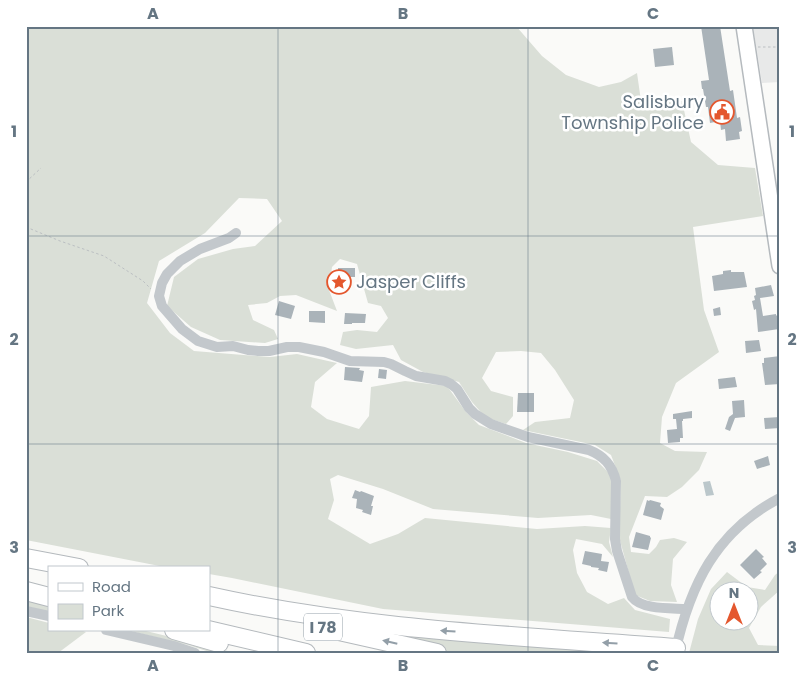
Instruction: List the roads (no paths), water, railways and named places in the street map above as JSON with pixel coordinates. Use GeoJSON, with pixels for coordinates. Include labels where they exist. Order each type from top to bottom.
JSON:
{"type":"FeatureCollection","features":[{"type":"Feature","properties":{"kind":"highway"},"geometry":{"type":"LineString","coordinates":[[26,559],[54,566]]}},
{"type":"Feature","properties":{"kind":"highway"},"geometry":{"type":"LineString","coordinates":[[26,559],[66,566]]}},
{"type":"Feature","properties":{"kind":"highway"},"geometry":{"type":"LineString","coordinates":[[26,590],[48,593]]}},
{"type":"Feature","properties":{"kind":"highway"},"geometry":{"type":"LineString","coordinates":[[26,590],[48,597]]}},
{"type":"Feature","properties":{"kind":"highway"},"geometry":{"type":"LineString","coordinates":[[210,596],[284,612],[372,624],[676,650]]}},
{"type":"Feature","properties":{"kind":"highway","name":"I 78"},"geometry":{"type":"LineString","coordinates":[[210,601],[437,653]]}},
{"type":"Feature","properties":{"kind":"highway","name":"I 78"},"geometry":{"type":"LineString","coordinates":[[210,630],[306,653]]}},
{"type":"Feature","properties":{"kind":"highway"},"geometry":{"type":"LineString","coordinates":[[181,632],[257,653]]}},
{"type":"Feature","properties":{"kind":"main road"},"geometry":{"type":"LineString","coordinates":[[744,26],[780,266]]}},
{"type":"Feature","properties":{"kind":"street"},"geometry":{"type":"LineString","coordinates":[[236,233],[229,238],[200,249],[180,261],[166,274],[162,283],[160,301],[182,329],[198,341],[217,347],[233,346],[258,351],[299,347],[324,352],[350,361],[391,364],[416,376],[445,381],[451,384],[457,389],[469,408],[482,420],[491,424],[528,437],[589,450],[598,454],[614,472],[616,481],[614,539],[632,597],[645,605],[686,609]]}},
{"type":"Feature","properties":{"kind":"street"},"geometry":{"type":"LineString","coordinates":[[676,650],[686,609],[707,565],[717,550],[745,521],[759,510],[780,498]]}},
{"type":"Feature","properties":{"kind":"street"},"geometry":{"type":"LineString","coordinates":[[26,611],[48,616]]}},
{"type":"Feature","properties":{"kind":"street"},"geometry":{"type":"LineString","coordinates":[[114,632],[195,653]]}},
{"type":"Feature","properties":{"kind":"place","name":"Salisbury Township Police"},"geometry":{"type":"Point","coordinates":[722,112]}},
{"type":"Feature","properties":{"kind":"place","name":"Jasper Cliffs"},"geometry":{"type":"Point","coordinates":[339,282]}}]}
